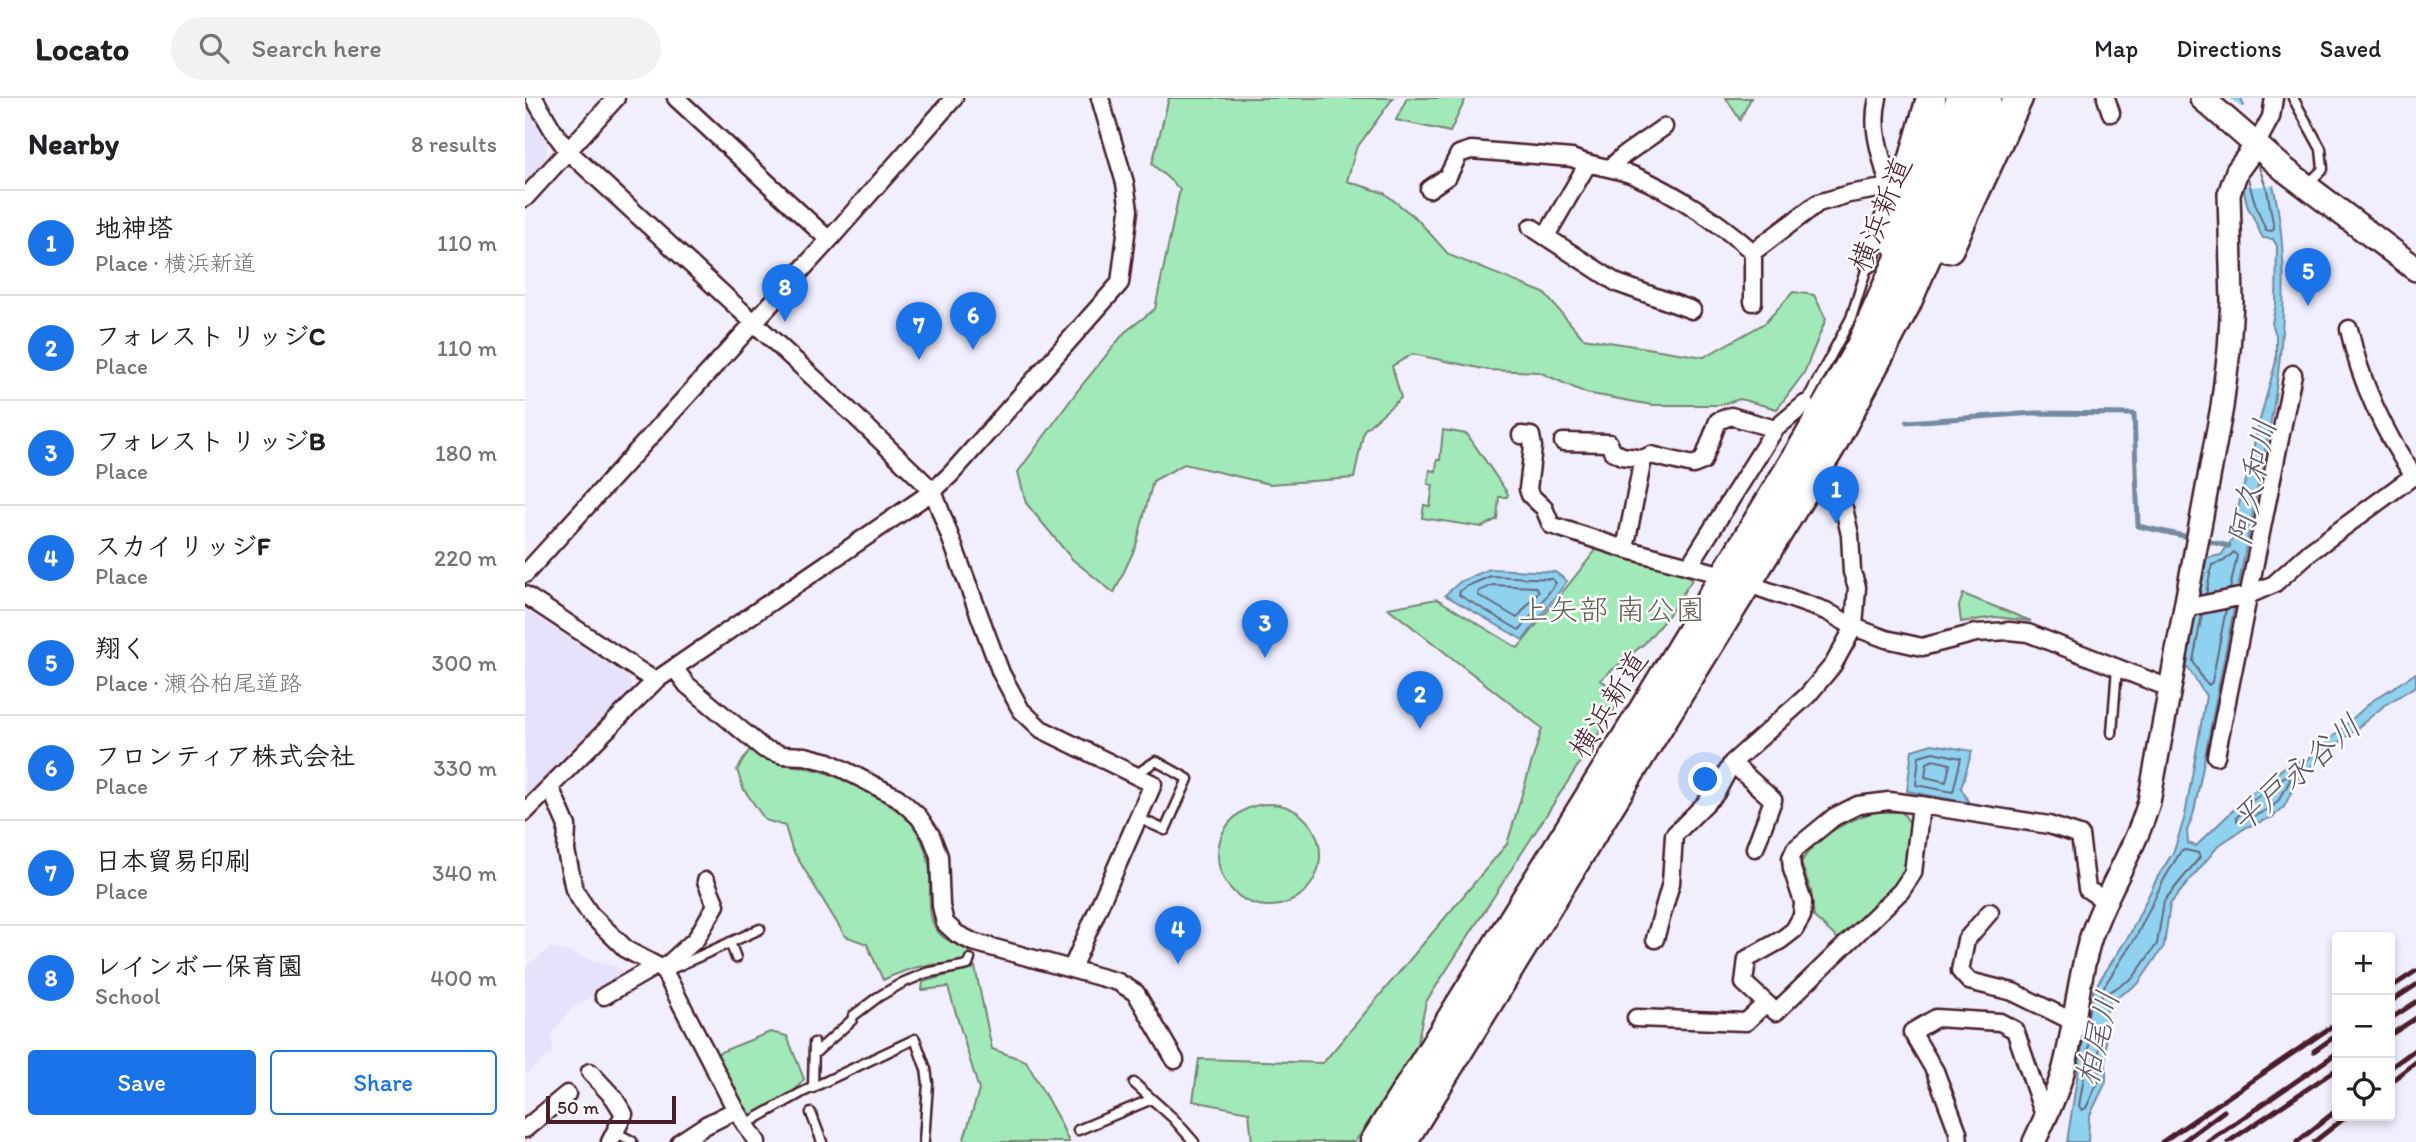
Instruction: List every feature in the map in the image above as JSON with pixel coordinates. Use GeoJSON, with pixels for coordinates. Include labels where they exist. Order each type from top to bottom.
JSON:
{"type":"FeatureCollection","features":[{"type":"Feature","properties":{"kind":"highway"},"geometry":{"type":"LineString","coordinates":[[1861,346],[1931,98]]}},
{"type":"Feature","properties":{"kind":"highway","name":"横浜新道"},"geometry":{"type":"LineString","coordinates":[[1375,1142],[1671,666],[1861,346],[1911,233],[1961,98]]}},
{"type":"Feature","properties":{"kind":"highway","name":"横浜新道"},"geometry":{"type":"LineString","coordinates":[[1402,1142],[1830,448],[1906,304],[1967,162],[1987,98]]}},
{"type":"Feature","properties":{"kind":"highway"},"geometry":{"type":"LineString","coordinates":[[1906,304],[1945,257],[2018,98]]}},
{"type":"Feature","properties":{"kind":"main road"},"geometry":{"type":"LineString","coordinates":[[2202,98],[2285,170],[2416,269]]}},
{"type":"Feature","properties":{"kind":"street"},"geometry":{"type":"LineString","coordinates":[[534,98],[568,151],[933,491],[1002,673],[1021,710],[1041,729],[1153,784],[1072,968]]}},
{"type":"Feature","properties":{"kind":"street"},"geometry":{"type":"LineString","coordinates":[[525,198],[616,98]]}},
{"type":"Feature","properties":{"kind":"street"},"geometry":{"type":"LineString","coordinates":[[676,98],[829,240]]}},
{"type":"Feature","properties":{"kind":"street"},"geometry":{"type":"LineString","coordinates":[[525,574],[829,240],[953,98]]}},
{"type":"Feature","properties":{"kind":"street"},"geometry":{"type":"LineString","coordinates":[[525,812],[655,681],[933,491],[1120,283],[1129,209],[1125,183],[1100,98]]}},
{"type":"Feature","properties":{"kind":"street"},"geometry":{"type":"LineString","coordinates":[[1868,264],[1887,208],[1889,187],[1873,117],[1878,98]]}},
{"type":"Feature","properties":{"kind":"street"},"geometry":{"type":"LineString","coordinates":[[2035,1142],[2062,1073],[2084,964],[2105,901],[2143,824],[2149,802],[2169,688],[2189,607],[2222,407],[2232,301],[2229,194],[2237,171],[2256,145],[2271,117],[2274,98]]}},
{"type":"Feature","properties":{"kind":"street"},"geometry":{"type":"LineString","coordinates":[[1610,167],[1664,127]]}},
{"type":"Feature","properties":{"kind":"street"},"geometry":{"type":"LineString","coordinates":[[1429,189],[1448,176],[1459,154],[1471,150],[1572,158],[1587,165],[1610,167],[1635,176],[1703,213],[1727,229],[1753,252],[1753,302]]}},
{"type":"Feature","properties":{"kind":"street"},"geometry":{"type":"LineString","coordinates":[[1546,236],[1587,165]]}},
{"type":"Feature","properties":{"kind":"street"},"geometry":{"type":"LineString","coordinates":[[1753,252],[1818,203],[1889,187]]}},
{"type":"Feature","properties":{"kind":"street"},"geometry":{"type":"LineString","coordinates":[[1531,227],[1617,283],[1692,310]]}},
{"type":"Feature","properties":{"kind":"street"},"geometry":{"type":"LineString","coordinates":[[2189,607],[2246,596],[2274,584],[2328,538],[2415,475],[2395,448],[2355,358],[2350,329]]}},
{"type":"Feature","properties":{"kind":"street"},"geometry":{"type":"LineString","coordinates":[[2216,756],[2246,596],[2293,374]]}},
{"type":"Feature","properties":{"kind":"street"},"geometry":{"type":"LineString","coordinates":[[1689,566],[1775,429],[1805,404]]}},
{"type":"Feature","properties":{"kind":"street"},"geometry":{"type":"LineString","coordinates":[[1563,442],[1609,443],[1612,451],[1622,456],[1643,459],[1651,455],[1693,465],[1703,461],[1718,421],[1731,416],[1775,429]]}},
{"type":"Feature","properties":{"kind":"street"},"geometry":{"type":"LineString","coordinates":[[1521,435],[1531,436],[1533,447],[1528,489],[1530,495],[1544,508],[1551,524],[1625,549],[1712,572]]}},
{"type":"Feature","properties":{"kind":"street"},"geometry":{"type":"LineString","coordinates":[[1625,549],[1643,459]]}},
{"type":"Feature","properties":{"kind":"street"},"geometry":{"type":"LineString","coordinates":[[1655,939],[1671,884],[1674,835],[1716,793],[1732,763],[1807,696],[1833,666],[1854,628],[1857,587],[1852,572],[1850,535],[1844,508]]}},
{"type":"Feature","properties":{"kind":"street"},"geometry":{"type":"LineString","coordinates":[[1760,588],[1826,611],[1854,628],[1922,647],[1976,633],[2028,633],[2169,688]]}},
{"type":"Feature","properties":{"kind":"street"},"geometry":{"type":"LineString","coordinates":[[525,595],[655,681]]}},
{"type":"Feature","properties":{"kind":"street"},"geometry":{"type":"LineString","coordinates":[[675,669],[687,685],[764,749],[783,755],[805,756],[829,762],[897,797],[919,817],[931,835],[939,856],[941,906],[945,923],[972,951],[1072,968],[1118,982],[1136,993],[1175,1060]]}},
{"type":"Feature","properties":{"kind":"street"},"geometry":{"type":"LineString","coordinates":[[1732,763],[1773,800],[1755,848]]}},
{"type":"Feature","properties":{"kind":"street"},"geometry":{"type":"LineString","coordinates":[[550,787],[567,826],[566,851],[574,889],[590,914],[627,950],[661,969],[736,1110],[757,1142]]}},
{"type":"Feature","properties":{"kind":"street"},"geometry":{"type":"LineString","coordinates":[[1921,805],[1913,873],[1901,891],[1776,1012],[1744,983],[1747,959],[1794,930],[1802,916],[1803,902],[1792,869],[1791,858],[1795,849],[1834,817],[1858,805],[1889,801],[1921,805],[2049,825],[2080,835],[2087,889],[2105,901]]}},
{"type":"Feature","properties":{"kind":"street"},"geometry":{"type":"LineString","coordinates":[[604,996],[661,969],[696,939],[716,905],[706,881]]}},
{"type":"Feature","properties":{"kind":"street"},"geometry":{"type":"LineString","coordinates":[[1990,912],[1966,940],[1961,971],[1969,981],[2013,992],[2074,1022]]}},
{"type":"Feature","properties":{"kind":"street"},"geometry":{"type":"LineString","coordinates":[[1636,1018],[1745,1022],[1766,1003]]}},
{"type":"Feature","properties":{"kind":"street"},"geometry":{"type":"LineString","coordinates":[[1959,1142],[1958,1132],[1935,1071],[1912,1032],[1937,1018],[2000,1022],[2015,1030],[2045,1118]]}},
{"type":"Feature","properties":{"kind":"street"},"geometry":{"type":"LineString","coordinates":[[590,1072],[614,1098],[624,1114],[613,1137]]}},
{"type":"Feature","properties":{"kind":"street"},"geometry":{"type":"LineString","coordinates":[[525,1129],[567,1094]]}},
{"type":"Feature","properties":{"kind":"street"},"geometry":{"type":"LineString","coordinates":[[680,1142],[703,1135],[736,1110]]}},
{"type":"Feature","properties":{"kind":"lane"},"geometry":{"type":"LineString","coordinates":[[2293,98],[2321,149],[2323,169],[2307,185]]}},
{"type":"Feature","properties":{"kind":"lane"},"geometry":{"type":"LineString","coordinates":[[1805,404],[1850,318],[1868,264]]}},
{"type":"Feature","properties":{"kind":"lane"},"geometry":{"type":"LineString","coordinates":[[2112,733],[2117,668]]}},
{"type":"Feature","properties":{"kind":"lane"},"geometry":{"type":"LineString","coordinates":[[1135,775],[1156,761],[1188,779],[1165,830],[1138,818]]}},
{"type":"Feature","properties":{"kind":"lane"},"geometry":{"type":"LineString","coordinates":[[661,969],[760,929]]}},
{"type":"Feature","properties":{"kind":"lane"},"geometry":{"type":"LineString","coordinates":[[730,942],[736,958]]}},
{"type":"Feature","properties":{"kind":"lane"},"geometry":{"type":"LineString","coordinates":[[814,1054],[852,1020],[853,1016],[878,997],[926,973],[968,965],[972,951]]}},
{"type":"Feature","properties":{"kind":"lane"},"geometry":{"type":"LineString","coordinates":[[746,1124],[915,1038],[928,1083],[925,1141]]}},
{"type":"Feature","properties":{"kind":"lane"},"geometry":{"type":"LineString","coordinates":[[813,1088],[814,1043]]}},
{"type":"Feature","properties":{"kind":"lane"},"geometry":{"type":"LineString","coordinates":[[1135,1083],[1173,1118],[1194,1142]]}},
{"type":"Feature","properties":{"kind":"lane"},"geometry":{"type":"LineString","coordinates":[[1079,1130],[1152,1099]]}},
{"type":"Feature","properties":{"kind":"lane"},"geometry":{"type":"LineString","coordinates":[[811,1113],[822,1142]]}},
{"type":"Feature","properties":{"kind":"lane"},"geometry":{"type":"LineString","coordinates":[[613,1137],[632,1141]]}},
{"type":"Feature","properties":{"kind":"shaded area"},"geometry":{"type":"Polygon","coordinates":[[[525,103],[548,144],[546,160],[525,184],[525,103]]]}},
{"type":"Feature","properties":{"kind":"shaded area"},"geometry":{"type":"Polygon","coordinates":[[[525,609],[630,679],[632,693],[525,803],[525,609]]]}},
{"type":"Feature","properties":{"kind":"shaded area"},"geometry":{"type":"Polygon","coordinates":[[[551,947],[634,973],[571,1009],[552,1034],[553,1052],[525,1075],[525,968],[551,947]]]}},
{"type":"Feature","properties":{"kind":"green space"},"geometry":{"type":"Polygon","coordinates":[[[1169,98],[1393,98],[1356,149],[1347,181],[1384,193],[1417,219],[1449,255],[1544,293],[1583,338],[1704,357],[1765,323],[1793,292],[1814,295],[1826,319],[1804,373],[1777,409],[1740,399],[1719,405],[1652,405],[1586,393],[1539,372],[1488,370],[1413,354],[1392,366],[1401,398],[1364,430],[1354,478],[1270,484],[1184,464],[1153,481],[1136,546],[1114,593],[1072,559],[1026,503],[1018,472],[1078,390],[1125,332],[1155,309],[1180,189],[1152,164],[1169,98]]]}},
{"type":"Feature","properties":{"kind":"green space"},"geometry":{"type":"Polygon","coordinates":[[[1407,98],[1466,98],[1450,132],[1396,120],[1407,98]]]}},
{"type":"Feature","properties":{"kind":"green space"},"geometry":{"type":"Polygon","coordinates":[[[1726,98],[1751,98],[1740,120],[1726,98]]]}},
{"type":"Feature","properties":{"kind":"green space"},"geometry":{"type":"Polygon","coordinates":[[[1443,430],[1467,434],[1508,494],[1507,497],[1499,497],[1497,519],[1482,527],[1422,518],[1424,505],[1430,506],[1433,485],[1428,484],[1430,470],[1436,471],[1437,460],[1440,460],[1443,430]]]}},
{"type":"Feature","properties":{"kind":"green space","name":"上矢部 南公園"},"geometry":{"type":"Polygon","coordinates":[[[1597,549],[1693,578],[1668,616],[1645,643],[1600,680],[1624,694],[1426,1002],[1415,1053],[1355,1142],[1252,1142],[1249,1112],[1193,1101],[1199,1059],[1323,1063],[1507,844],[1542,728],[1388,608],[1437,599],[1518,648],[1597,549]]]}},
{"type":"Feature","properties":{"kind":"green space"},"geometry":{"type":"Polygon","coordinates":[[[1963,594],[2031,621],[1995,617],[1961,622],[1959,606],[1963,594]]]}},
{"type":"Feature","properties":{"kind":"green space"},"geometry":{"type":"Polygon","coordinates":[[[752,746],[774,762],[811,769],[841,779],[880,799],[909,820],[922,840],[929,863],[930,911],[935,928],[944,937],[969,951],[966,963],[924,966],[883,980],[867,944],[845,936],[792,849],[785,826],[765,820],[743,788],[737,770],[752,746]]]}},
{"type":"Feature","properties":{"kind":"green space"},"geometry":{"type":"Polygon","coordinates":[[[1269,804],[1298,812],[1312,826],[1320,855],[1312,884],[1298,898],[1269,906],[1240,898],[1226,884],[1218,855],[1226,826],[1240,812],[1269,804]]]}},
{"type":"Feature","properties":{"kind":"green space"},"geometry":{"type":"Polygon","coordinates":[[[1874,812],[1902,812],[1910,823],[1905,867],[1886,896],[1838,939],[1814,917],[1811,891],[1801,863],[1814,845],[1832,831],[1874,812]]]}},
{"type":"Feature","properties":{"kind":"green space"},"geometry":{"type":"Polygon","coordinates":[[[975,967],[992,1049],[1026,1061],[1069,1142],[963,1142],[979,1090],[948,987],[922,990],[923,982],[975,967]]]}},
{"type":"Feature","properties":{"kind":"green space"},"geometry":{"type":"Polygon","coordinates":[[[770,1032],[787,1036],[804,1079],[790,1097],[748,1117],[715,1058],[718,1053],[770,1032]]]}},
{"type":"Feature","properties":{"kind":"water"},"geometry":{"type":"Polygon","coordinates":[[[2222,98],[2241,98],[2274,189],[2282,244],[2284,300],[2273,410],[2194,812],[2187,831],[2188,843],[2196,846],[2248,796],[2291,762],[2306,761],[2372,701],[2416,673],[2416,686],[2385,705],[2300,775],[2284,807],[2273,817],[2247,827],[2219,845],[2170,904],[2164,946],[2138,984],[2108,1003],[2106,1082],[2089,1117],[2088,1142],[2067,1142],[2084,1033],[2094,989],[2130,934],[2157,878],[2174,851],[2185,816],[2206,696],[2185,663],[2207,558],[2221,555],[2232,540],[2242,490],[2251,468],[2255,438],[2276,361],[2276,335],[2272,323],[2276,304],[2277,246],[2273,239],[2263,238],[2248,208],[2222,98]]]}},
{"type":"Feature","properties":{"kind":"water"},"geometry":{"type":"Polygon","coordinates":[[[1490,569],[1555,572],[1567,581],[1523,640],[1445,595],[1461,581],[1490,569]]]}},
{"type":"Feature","properties":{"kind":"water"},"geometry":{"type":"Polygon","coordinates":[[[1932,744],[1972,751],[1961,788],[1969,803],[1907,791],[1912,750],[1932,744]]]}},
{"type":"Feature","properties":{"kind":"pier"},"geometry":{"type":"Polygon","coordinates":[[[2219,98],[2230,98],[2241,107],[2247,106],[2277,185],[2249,187],[2237,180],[2219,98]]]}},
{"type":"Feature","properties":{"kind":"waterway"},"geometry":{"type":"LineString","coordinates":[[1907,422],[2035,413],[2134,414],[2138,526],[2193,538]]}},
{"type":"Feature","properties":{"kind":"waterway","name":"阿久和川"},"geometry":{"type":"LineString","coordinates":[[2202,540],[2229,546]]}},
{"type":"Feature","properties":{"kind":"railway"},"geometry":{"type":"LineString","coordinates":[[2395,985],[2416,971]]}},
{"type":"Feature","properties":{"kind":"railway"},"geometry":{"type":"LineString","coordinates":[[2395,999],[2416,985]]}},
{"type":"Feature","properties":{"kind":"railway"},"geometry":{"type":"LineString","coordinates":[[2395,1016],[2416,1002]]}},
{"type":"Feature","properties":{"kind":"railway"},"geometry":{"type":"LineString","coordinates":[[2395,1032],[2416,1018]]}},
{"type":"Feature","properties":{"kind":"railway"},"geometry":{"type":"LineString","coordinates":[[2162,1142],[2332,1026]]}},
{"type":"Feature","properties":{"kind":"railway"},"geometry":{"type":"LineString","coordinates":[[2314,1051],[2332,1038]]}},
{"type":"Feature","properties":{"kind":"railway"},"geometry":{"type":"LineString","coordinates":[[2395,1064],[2416,1049]]}},
{"type":"Feature","properties":{"kind":"railway"},"geometry":{"type":"LineString","coordinates":[[2208,1142],[2332,1056]]}},
{"type":"Feature","properties":{"kind":"railway"},"geometry":{"type":"LineString","coordinates":[[2395,1078],[2416,1062]]}},
{"type":"Feature","properties":{"kind":"railway"},"geometry":{"type":"LineString","coordinates":[[2228,1142],[2332,1072]]}},
{"type":"Feature","properties":{"kind":"railway"},"geometry":{"type":"LineString","coordinates":[[2182,1142],[2224,1111]]}},
{"type":"Feature","properties":{"kind":"railway"},"geometry":{"type":"LineString","coordinates":[[2297,1142],[2332,1114]]}},
{"type":"Feature","properties":{"kind":"railway"},"geometry":{"type":"LineString","coordinates":[[2314,1142],[2341,1121]]}},
{"type":"Feature","properties":{"kind":"place","name":"翔く"},"geometry":{"type":"Point","coordinates":[2308,306]}},
{"type":"Feature","properties":{"kind":"place","name":"レインボー保育園"},"geometry":{"type":"Point","coordinates":[785,322]}},
{"type":"Feature","properties":{"kind":"place","name":"フロンティア株式会社"},"geometry":{"type":"Point","coordinates":[973,350]}},
{"type":"Feature","properties":{"kind":"place","name":"日本貿易印刷"},"geometry":{"type":"Point","coordinates":[919,360]}},
{"type":"Feature","properties":{"kind":"place","name":"地神塔"},"geometry":{"type":"Point","coordinates":[1836,524]}},
{"type":"Feature","properties":{"kind":"place","name":"フォレスト リッジB"},"geometry":{"type":"Point","coordinates":[1265,658]}},
{"type":"Feature","properties":{"kind":"place","name":"フォレスト リッジC"},"geometry":{"type":"Point","coordinates":[1420,729]}},
{"type":"Feature","properties":{"kind":"place","name":"スカイ リッジF"},"geometry":{"type":"Point","coordinates":[1178,964]}},
{"type":"Feature","properties":{"kind":"water label","name":"平戸永谷川"},"geometry":{"type":"Point","coordinates":[2296,773]}},
{"type":"Feature","properties":{"kind":"water label","name":"柏尾川"},"geometry":{"type":"Point","coordinates":[2097,1038]}}]}
